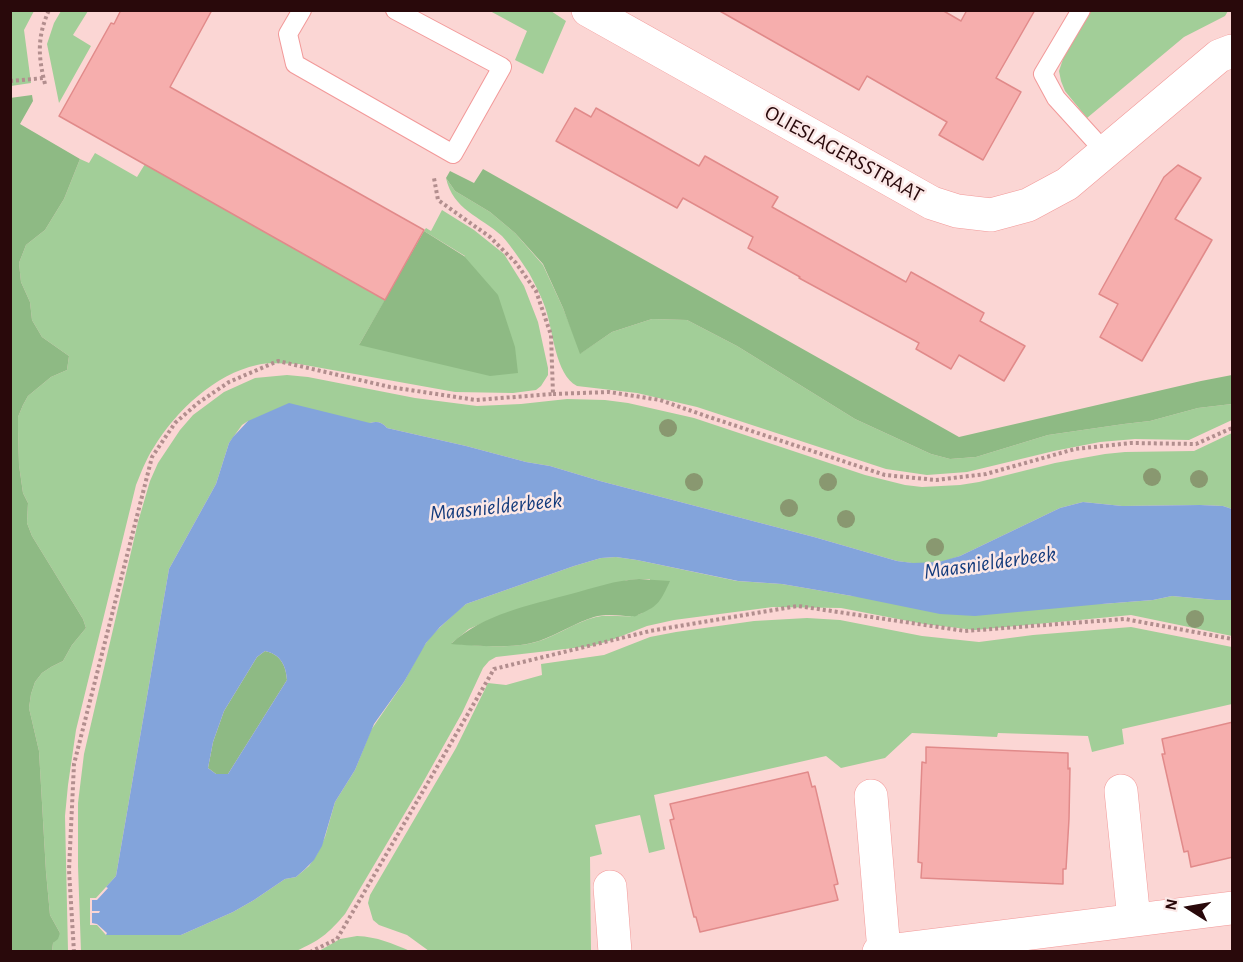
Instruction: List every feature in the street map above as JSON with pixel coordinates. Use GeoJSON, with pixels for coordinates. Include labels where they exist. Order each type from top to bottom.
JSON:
{"type":"FeatureCollection","features":[{"type":"Feature","properties":{"kind":"street","name":"OLIESLAGERSSTRAAT"},"geometry":{"type":"LineString","coordinates":[[588,10],[932,203],[957,211],[991,215],[1028,205],[1067,184],[1219,56],[1233,51]]}},
{"type":"Feature","properties":{"kind":"street"},"geometry":{"type":"LineString","coordinates":[[1121,791],[1134,920]]}},
{"type":"Feature","properties":{"kind":"street"},"geometry":{"type":"LineString","coordinates":[[871,796],[884,951]]}},
{"type":"Feature","properties":{"kind":"street"},"geometry":{"type":"LineString","coordinates":[[610,887],[615,951]]}},
{"type":"Feature","properties":{"kind":"street"},"geometry":{"type":"LineString","coordinates":[[879,951],[1233,908]]}},
{"type":"Feature","properties":{"kind":"lane"},"geometry":{"type":"LineString","coordinates":[[302,10],[288,34],[295,64],[453,154],[502,67],[395,10]]}},
{"type":"Feature","properties":{"kind":"lane"},"geometry":{"type":"LineString","coordinates":[[1081,10],[1043,74],[1056,98],[1106,153]]}},
{"type":"Feature","properties":{"kind":"path"},"geometry":{"type":"LineString","coordinates":[[45,84],[39,46],[49,10]]}},
{"type":"Feature","properties":{"kind":"path"},"geometry":{"type":"LineString","coordinates":[[10,81],[44,78]]}},
{"type":"Feature","properties":{"kind":"path"},"geometry":{"type":"LineString","coordinates":[[426,140],[438,200],[490,237],[516,263],[536,291],[551,335],[553,394]]}},
{"type":"Feature","properties":{"kind":"path"},"geometry":{"type":"LineString","coordinates":[[74,951],[69,870],[74,764],[152,457],[175,423],[228,382],[278,361],[390,387],[476,400],[609,392],[660,400],[885,475],[936,480],[986,474],[1075,449],[1131,444],[1196,444],[1233,428]]}},
{"type":"Feature","properties":{"kind":"path"},"geometry":{"type":"LineString","coordinates":[[310,951],[337,939],[494,669],[650,631],[798,606],[965,631],[1125,619],[1233,639]]}},
{"type":"Feature","properties":{"kind":"green space"},"geometry":{"type":"Polygon","coordinates":[[[10,11],[34,11],[24,30],[31,83],[11,86],[10,11]]]}},
{"type":"Feature","properties":{"kind":"green space"},"geometry":{"type":"Polygon","coordinates":[[[61,11],[88,11],[73,35],[91,46],[59,103],[47,44],[61,11]]]}},
{"type":"Feature","properties":{"kind":"green space"},"geometry":{"type":"Polygon","coordinates":[[[490,11],[551,11],[566,21],[543,74],[515,60],[527,31],[490,11]]]}},
{"type":"Feature","properties":{"kind":"green space"},"geometry":{"type":"Polygon","coordinates":[[[1090,11],[1228,11],[1225,16],[1184,37],[1087,118],[1065,91],[1059,71],[1064,56],[1090,11]]]}},
{"type":"Feature","properties":{"kind":"green space"},"geometry":{"type":"Polygon","coordinates":[[[32,95],[33,101],[20,124],[80,159],[64,199],[45,230],[26,245],[19,263],[21,282],[30,302],[32,320],[42,337],[69,356],[67,370],[51,377],[28,396],[23,405],[18,417],[19,465],[23,493],[28,503],[27,523],[32,536],[83,619],[86,628],[63,661],[42,673],[35,682],[29,708],[39,751],[50,915],[60,933],[58,939],[53,943],[52,951],[11,952],[10,98],[32,95]]]}},
{"type":"Feature","properties":{"kind":"green space"},"geometry":{"type":"Polygon","coordinates":[[[95,153],[137,177],[145,164],[385,300],[359,345],[465,256],[424,231],[426,228],[431,231],[442,210],[474,230],[504,254],[524,286],[538,322],[548,375],[536,390],[513,393],[455,392],[299,364],[262,364],[241,370],[212,385],[173,420],[151,452],[136,485],[76,730],[65,816],[68,951],[52,951],[53,943],[60,933],[50,915],[39,751],[29,708],[35,682],[42,673],[63,661],[86,628],[83,619],[32,536],[27,523],[28,503],[23,493],[19,465],[18,417],[28,396],[51,377],[67,370],[69,356],[42,337],[32,320],[30,302],[21,282],[19,263],[26,245],[45,230],[64,199],[80,159],[89,163],[95,153]]]}},
{"type":"Feature","properties":{"kind":"green space"},"geometry":{"type":"Polygon","coordinates":[[[483,169],[959,437],[1232,375],[1232,404],[1198,408],[1150,421],[1048,435],[976,457],[950,459],[931,454],[855,419],[737,346],[687,320],[652,319],[612,332],[580,354],[543,264],[515,233],[490,212],[455,191],[446,178],[450,171],[474,183],[483,169]]]}},
{"type":"Feature","properties":{"kind":"green space"},"geometry":{"type":"Polygon","coordinates":[[[446,178],[455,191],[490,212],[515,233],[543,265],[581,353],[612,332],[652,319],[687,320],[737,346],[855,419],[931,454],[950,459],[976,457],[1048,435],[1150,421],[1198,408],[1232,404],[1232,420],[1189,440],[1135,439],[1100,442],[967,472],[927,475],[886,469],[697,407],[637,393],[577,386],[564,372],[559,362],[545,307],[529,273],[502,236],[461,205],[450,189],[446,178]]]}},
{"type":"Feature","properties":{"kind":"green space"},"geometry":{"type":"Polygon","coordinates":[[[424,231],[464,256],[498,295],[515,347],[518,373],[490,376],[359,345],[424,231]]]}},
{"type":"Feature","properties":{"kind":"green space"},"geometry":{"type":"Polygon","coordinates":[[[287,375],[308,377],[415,398],[477,406],[567,399],[628,403],[694,418],[865,475],[922,487],[979,482],[1055,463],[1105,454],[1194,451],[1232,433],[1232,509],[1223,506],[1122,506],[1083,502],[1060,508],[960,556],[945,561],[919,564],[897,561],[550,466],[387,428],[379,422],[248,421],[242,425],[229,443],[216,484],[169,569],[116,876],[96,898],[90,898],[90,925],[97,925],[106,935],[181,935],[233,912],[285,879],[296,877],[309,866],[317,854],[325,837],[335,802],[355,770],[371,730],[404,682],[431,636],[466,604],[601,558],[616,557],[637,560],[737,581],[782,584],[852,596],[1102,604],[1153,600],[1172,596],[1232,600],[1232,636],[1131,615],[975,630],[924,624],[841,608],[773,607],[674,620],[647,626],[591,646],[496,657],[483,668],[462,713],[345,914],[323,936],[296,951],[81,952],[78,803],[84,754],[138,522],[150,481],[158,463],[193,415],[224,392],[255,378],[287,375]],[[650,579],[628,580],[489,620],[469,629],[452,643],[516,646],[544,639],[596,617],[631,616],[642,613],[650,579]]]}},
{"type":"Feature","properties":{"kind":"green space"},"geometry":{"type":"Polygon","coordinates":[[[639,579],[670,581],[662,598],[636,616],[594,617],[529,644],[496,646],[451,644],[477,625],[508,612],[605,585],[639,579]]]}},
{"type":"Feature","properties":{"kind":"green space"},"geometry":{"type":"Polygon","coordinates":[[[807,618],[840,620],[922,636],[979,642],[1131,627],[1232,647],[1232,704],[1122,729],[1124,744],[1092,752],[1088,736],[998,733],[997,737],[912,733],[885,758],[841,768],[826,756],[654,795],[665,849],[649,853],[640,815],[595,825],[602,854],[590,857],[591,951],[429,951],[407,935],[379,925],[373,920],[368,903],[370,895],[456,748],[488,683],[506,685],[542,675],[541,664],[604,655],[650,637],[754,621],[807,618]]]}},
{"type":"Feature","properties":{"kind":"green space"},"geometry":{"type":"Polygon","coordinates":[[[265,651],[275,655],[281,661],[287,680],[228,774],[216,774],[208,768],[213,742],[224,711],[257,657],[265,651]]]}},
{"type":"Feature","properties":{"kind":"green space"},"geometry":{"type":"Polygon","coordinates":[[[357,936],[378,939],[410,951],[319,951],[340,939],[357,936]]]}},
{"type":"Feature","properties":{"kind":"water","name":"Maasnielderbeek"},"geometry":{"type":"Polygon","coordinates":[[[289,403],[370,423],[379,422],[387,428],[550,466],[897,561],[913,563],[939,562],[960,556],[1060,508],[1083,502],[1122,506],[1223,506],[1232,509],[1232,600],[1172,596],[1153,600],[975,616],[940,614],[782,584],[738,581],[616,557],[601,558],[574,566],[466,604],[440,627],[426,643],[404,682],[374,724],[355,770],[335,802],[322,846],[314,860],[296,877],[285,879],[233,912],[181,935],[106,935],[107,933],[97,924],[92,923],[92,913],[100,911],[92,911],[92,900],[97,900],[116,876],[169,569],[216,484],[229,443],[248,421],[289,403]],[[265,651],[257,657],[224,711],[213,742],[208,768],[216,774],[228,774],[287,680],[281,661],[270,652],[265,651]]]}},
{"type":"Feature","properties":{"kind":"building"},"geometry":{"type":"Polygon","coordinates":[[[121,10],[212,10],[170,87],[424,230],[385,300],[59,116],[111,23],[114,24],[121,10]]]}},
{"type":"Feature","properties":{"kind":"building"},"geometry":{"type":"Polygon","coordinates":[[[718,10],[942,10],[961,21],[967,10],[1035,10],[996,78],[1021,92],[983,160],[939,135],[947,122],[867,76],[859,90],[718,10]]]}},
{"type":"Feature","properties":{"kind":"building"},"geometry":{"type":"Polygon","coordinates":[[[575,108],[591,117],[596,108],[699,166],[705,156],[778,197],[772,207],[906,282],[911,272],[984,313],[980,321],[1025,346],[1004,381],[959,355],[951,369],[916,349],[919,343],[748,248],[753,237],[683,198],[677,208],[556,141],[575,108]]]}},
{"type":"Feature","properties":{"kind":"building"},"geometry":{"type":"Polygon","coordinates":[[[1178,165],[1201,178],[1175,219],[1212,240],[1142,361],[1100,337],[1118,304],[1099,294],[1164,177],[1178,165]]]}},
{"type":"Feature","properties":{"kind":"building"},"geometry":{"type":"Polygon","coordinates":[[[1233,722],[1233,857],[1191,867],[1188,851],[1184,852],[1162,754],[1165,754],[1162,739],[1233,722]]]}},
{"type":"Feature","properties":{"kind":"building"},"geometry":{"type":"Polygon","coordinates":[[[926,747],[1068,753],[1069,819],[1063,884],[921,878],[922,863],[918,862],[922,762],[926,763],[926,747]]]}},
{"type":"Feature","properties":{"kind":"building"},"geometry":{"type":"Polygon","coordinates":[[[808,772],[812,787],[815,786],[838,884],[834,885],[838,900],[700,932],[696,917],[694,917],[670,820],[674,819],[670,804],[808,772]]]}}]}
